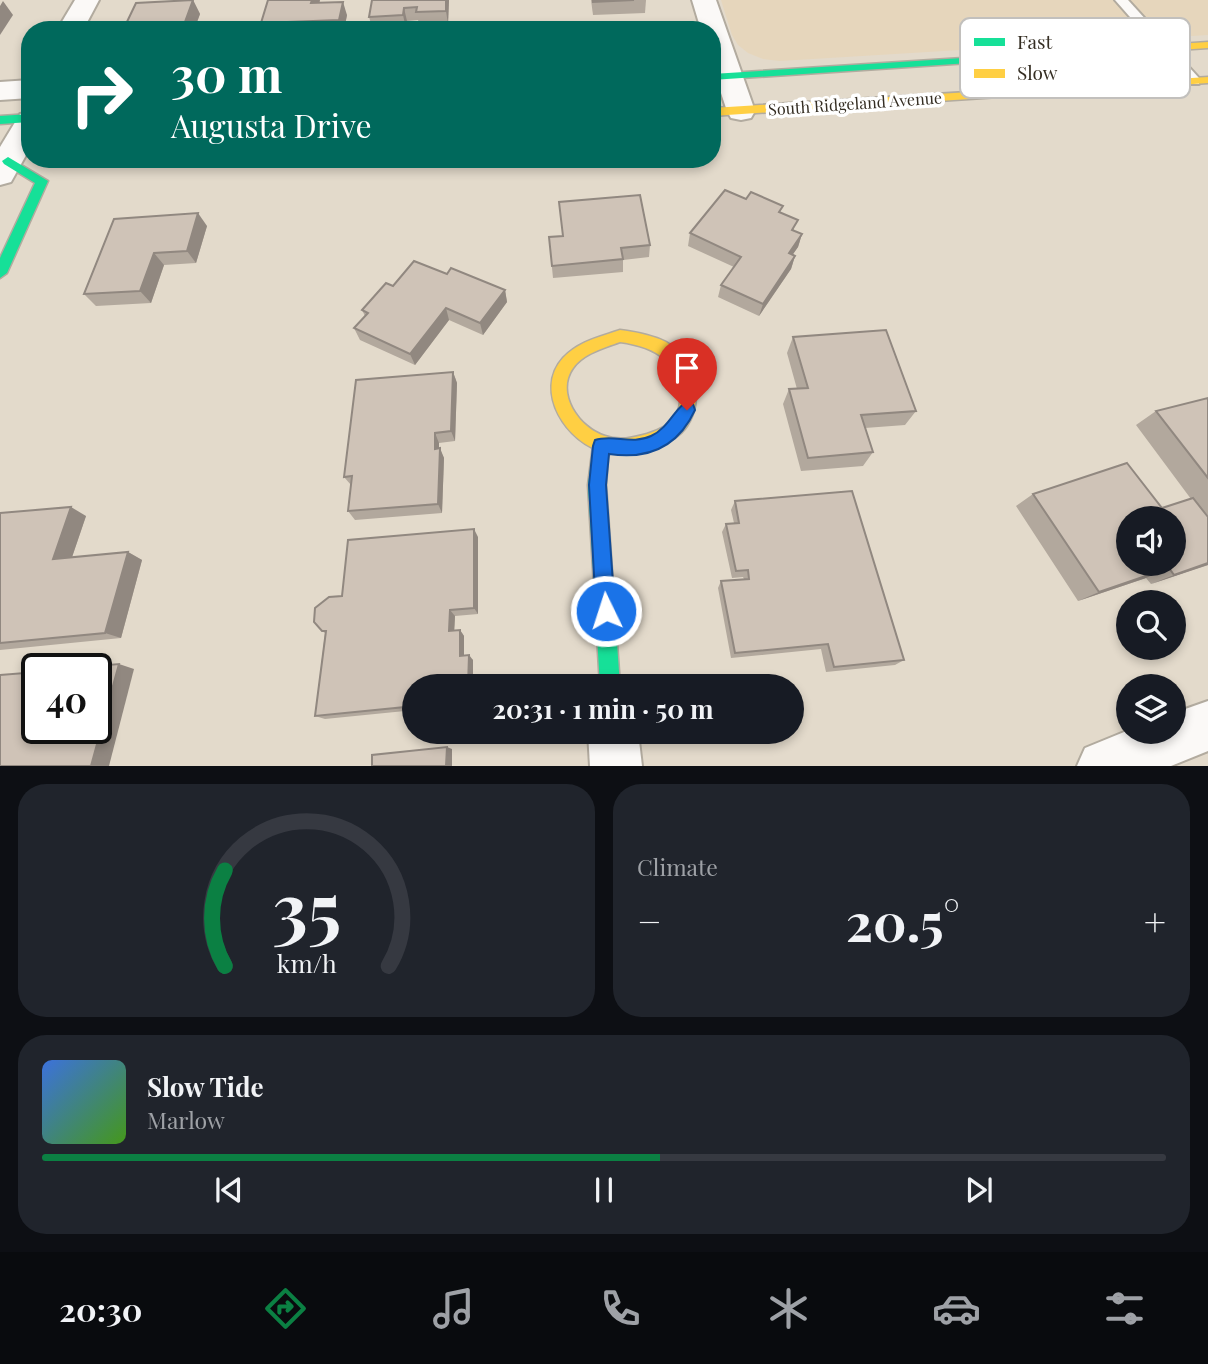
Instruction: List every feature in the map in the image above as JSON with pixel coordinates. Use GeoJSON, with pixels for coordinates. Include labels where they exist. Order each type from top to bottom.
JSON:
{"type":"FeatureCollection","features":[{"type":"Feature","properties":{"kind":"main road","name":"South Ridgeland Avenue"},"geometry":{"type":"LineString","coordinates":[[1190,46],[1208,45]]}},
{"type":"Feature","properties":{"kind":"main road","name":"South Ridgeland Avenue"},"geometry":{"type":"LineString","coordinates":[[721,63],[960,55]]}},
{"type":"Feature","properties":{"kind":"main road","name":"South Ridgeland Avenue"},"geometry":{"type":"LineString","coordinates":[[721,112],[960,97]]}},
{"type":"Feature","properties":{"kind":"main road"},"geometry":{"type":"LineString","coordinates":[[0,120],[21,120]]}},
{"type":"Feature","properties":{"kind":"main road"},"geometry":{"type":"LineString","coordinates":[[0,273],[42,181],[9,164]]}},
{"type":"Feature","properties":{"kind":"main road"},"geometry":{"type":"LineString","coordinates":[[620,336],[645,339],[666,350],[682,367],[689,388],[687,410],[675,430],[654,444],[628,449],[601,446],[578,433],[563,414],[558,392],[563,371],[576,353],[596,341],[620,336]]}},
{"type":"Feature","properties":{"kind":"main road"},"geometry":{"type":"LineString","coordinates":[[601,446],[597,485],[609,674]]}},
{"type":"Feature","properties":{"kind":"street"},"geometry":{"type":"LineString","coordinates":[[75,21],[87,0]]}},
{"type":"Feature","properties":{"kind":"street"},"geometry":{"type":"LineString","coordinates":[[704,0],[709,21]]}},
{"type":"Feature","properties":{"kind":"street"},"geometry":{"type":"LineString","coordinates":[[721,69],[741,111]]}},
{"type":"Feature","properties":{"kind":"street"},"geometry":{"type":"LineString","coordinates":[[0,91],[21,90]]}},
{"type":"Feature","properties":{"kind":"street"},"geometry":{"type":"LineString","coordinates":[[9,164],[21,139]]}},
{"type":"Feature","properties":{"kind":"street"},"geometry":{"type":"LineString","coordinates":[[1103,765],[1208,726]]}},
{"type":"Feature","properties":{"kind":"street"},"geometry":{"type":"LineString","coordinates":[[614,744],[615,765]]}},
{"type":"Feature","properties":{"kind":"lane"},"geometry":{"type":"LineString","coordinates":[[1121,0],[1137,18]]}},
{"type":"Feature","properties":{"kind":"shaded area"},"geometry":{"type":"Polygon","coordinates":[[[721,0],[1208,0],[1208,35],[1190,36],[1190,18],[960,18],[960,50],[780,61],[763,59],[748,53],[738,45],[721,0]]]}},
{"type":"Feature","properties":{"kind":"building"},"geometry":{"type":"Polygon","coordinates":[[[193,0],[185,21],[127,21],[136,3],[193,0]]]}},
{"type":"Feature","properties":{"kind":"building"},"geometry":{"type":"Polygon","coordinates":[[[268,0],[343,2],[339,20],[262,21],[268,0]]]}},
{"type":"Feature","properties":{"kind":"building"},"geometry":{"type":"Polygon","coordinates":[[[372,0],[446,0],[446,11],[416,12],[417,7],[404,8],[403,15],[369,17],[372,0]]]}},
{"type":"Feature","properties":{"kind":"building"},"geometry":{"type":"Polygon","coordinates":[[[593,0],[634,0],[593,2],[593,0]]]}},
{"type":"Feature","properties":{"kind":"building"},"geometry":{"type":"Polygon","coordinates":[[[725,190],[746,199],[751,192],[783,206],[779,212],[798,220],[792,230],[802,234],[789,253],[795,256],[763,304],[721,285],[741,257],[690,233],[725,190]]]}},
{"type":"Feature","properties":{"kind":"building"},"geometry":{"type":"Polygon","coordinates":[[[640,195],[650,245],[621,248],[623,259],[552,266],[549,237],[563,236],[559,202],[640,195]]]}},
{"type":"Feature","properties":{"kind":"building"},"geometry":{"type":"Polygon","coordinates":[[[198,213],[187,251],[154,253],[140,291],[84,294],[114,219],[198,213]]]}},
{"type":"Feature","properties":{"kind":"building"},"geometry":{"type":"Polygon","coordinates":[[[414,261],[447,274],[451,268],[505,290],[480,323],[446,308],[410,354],[354,328],[368,313],[362,310],[386,283],[393,286],[414,261]]]}},
{"type":"Feature","properties":{"kind":"building"},"geometry":{"type":"Polygon","coordinates":[[[886,330],[916,411],[861,415],[873,452],[808,458],[789,389],[808,388],[793,337],[886,330]]]}},
{"type":"Feature","properties":{"kind":"building"},"geometry":{"type":"Polygon","coordinates":[[[453,372],[451,431],[435,433],[435,449],[440,448],[438,504],[348,511],[352,476],[344,477],[356,380],[453,372]]]}},
{"type":"Feature","properties":{"kind":"building"},"geometry":{"type":"Polygon","coordinates":[[[1208,398],[1208,478],[1156,411],[1208,398]]]}},
{"type":"Feature","properties":{"kind":"building"},"geometry":{"type":"Polygon","coordinates":[[[1127,463],[1160,506],[1116,506],[1116,576],[1146,576],[1099,592],[1033,494],[1127,463]]]}},
{"type":"Feature","properties":{"kind":"building"},"geometry":{"type":"Polygon","coordinates":[[[852,491],[904,660],[834,667],[828,644],[735,653],[721,581],[749,579],[748,570],[736,571],[726,524],[739,523],[735,501],[852,491]]]}},
{"type":"Feature","properties":{"kind":"building"},"geometry":{"type":"Polygon","coordinates":[[[1193,498],[1208,517],[1208,563],[1186,571],[1186,506],[1168,506],[1193,498]]]}},
{"type":"Feature","properties":{"kind":"building"},"geometry":{"type":"Polygon","coordinates":[[[71,507],[53,559],[128,552],[105,633],[0,643],[0,513],[71,507]]]}},
{"type":"Feature","properties":{"kind":"building"},"geometry":{"type":"Polygon","coordinates":[[[474,529],[474,608],[450,610],[449,631],[460,630],[460,656],[469,655],[468,674],[402,674],[402,707],[315,716],[326,631],[322,631],[314,622],[315,608],[329,597],[342,596],[348,540],[474,529]]]}},
{"type":"Feature","properties":{"kind":"building"},"geometry":{"type":"Polygon","coordinates":[[[119,664],[112,690],[112,665],[119,664]]]}},
{"type":"Feature","properties":{"kind":"building"},"geometry":{"type":"Polygon","coordinates":[[[21,673],[21,744],[97,744],[91,766],[0,766],[0,675],[21,673]]]}},
{"type":"Feature","properties":{"kind":"building"},"geometry":{"type":"Polygon","coordinates":[[[447,747],[446,766],[372,766],[372,755],[447,747]]]}},
{"type":"Feature","properties":{"kind":"traffic: fast"},"geometry":{"type":"LineString","coordinates":[[721,76],[960,61]]}},
{"type":"Feature","properties":{"kind":"traffic: fast"},"geometry":{"type":"LineString","coordinates":[[0,120],[21,119]]}},
{"type":"Feature","properties":{"kind":"traffic: fast"},"geometry":{"type":"LineString","coordinates":[[0,273],[42,181],[8,161]]}},
{"type":"Feature","properties":{"kind":"traffic: fast"},"geometry":{"type":"LineString","coordinates":[[601,446],[597,485],[609,674]]}},
{"type":"Feature","properties":{"kind":"traffic: slow"},"geometry":{"type":"LineString","coordinates":[[1190,46],[1208,45]]}},
{"type":"Feature","properties":{"kind":"traffic: slow"},"geometry":{"type":"LineString","coordinates":[[1190,81],[1208,80]]}},
{"type":"Feature","properties":{"kind":"traffic: slow"},"geometry":{"type":"LineString","coordinates":[[721,111],[960,96]]}},
{"type":"Feature","properties":{"kind":"traffic: slow"},"geometry":{"type":"LineString","coordinates":[[620,336],[651,343],[669,353],[682,368],[689,397],[682,420],[669,433],[629,447],[605,445],[584,435],[570,419],[561,401],[560,382],[567,364],[585,349],[620,336]]}},
{"type":"Feature","properties":{"kind":"route"},"geometry":{"type":"LineString","coordinates":[[606,611],[597,485],[601,446],[628,449],[654,444],[675,430],[687,410]]}}]}
